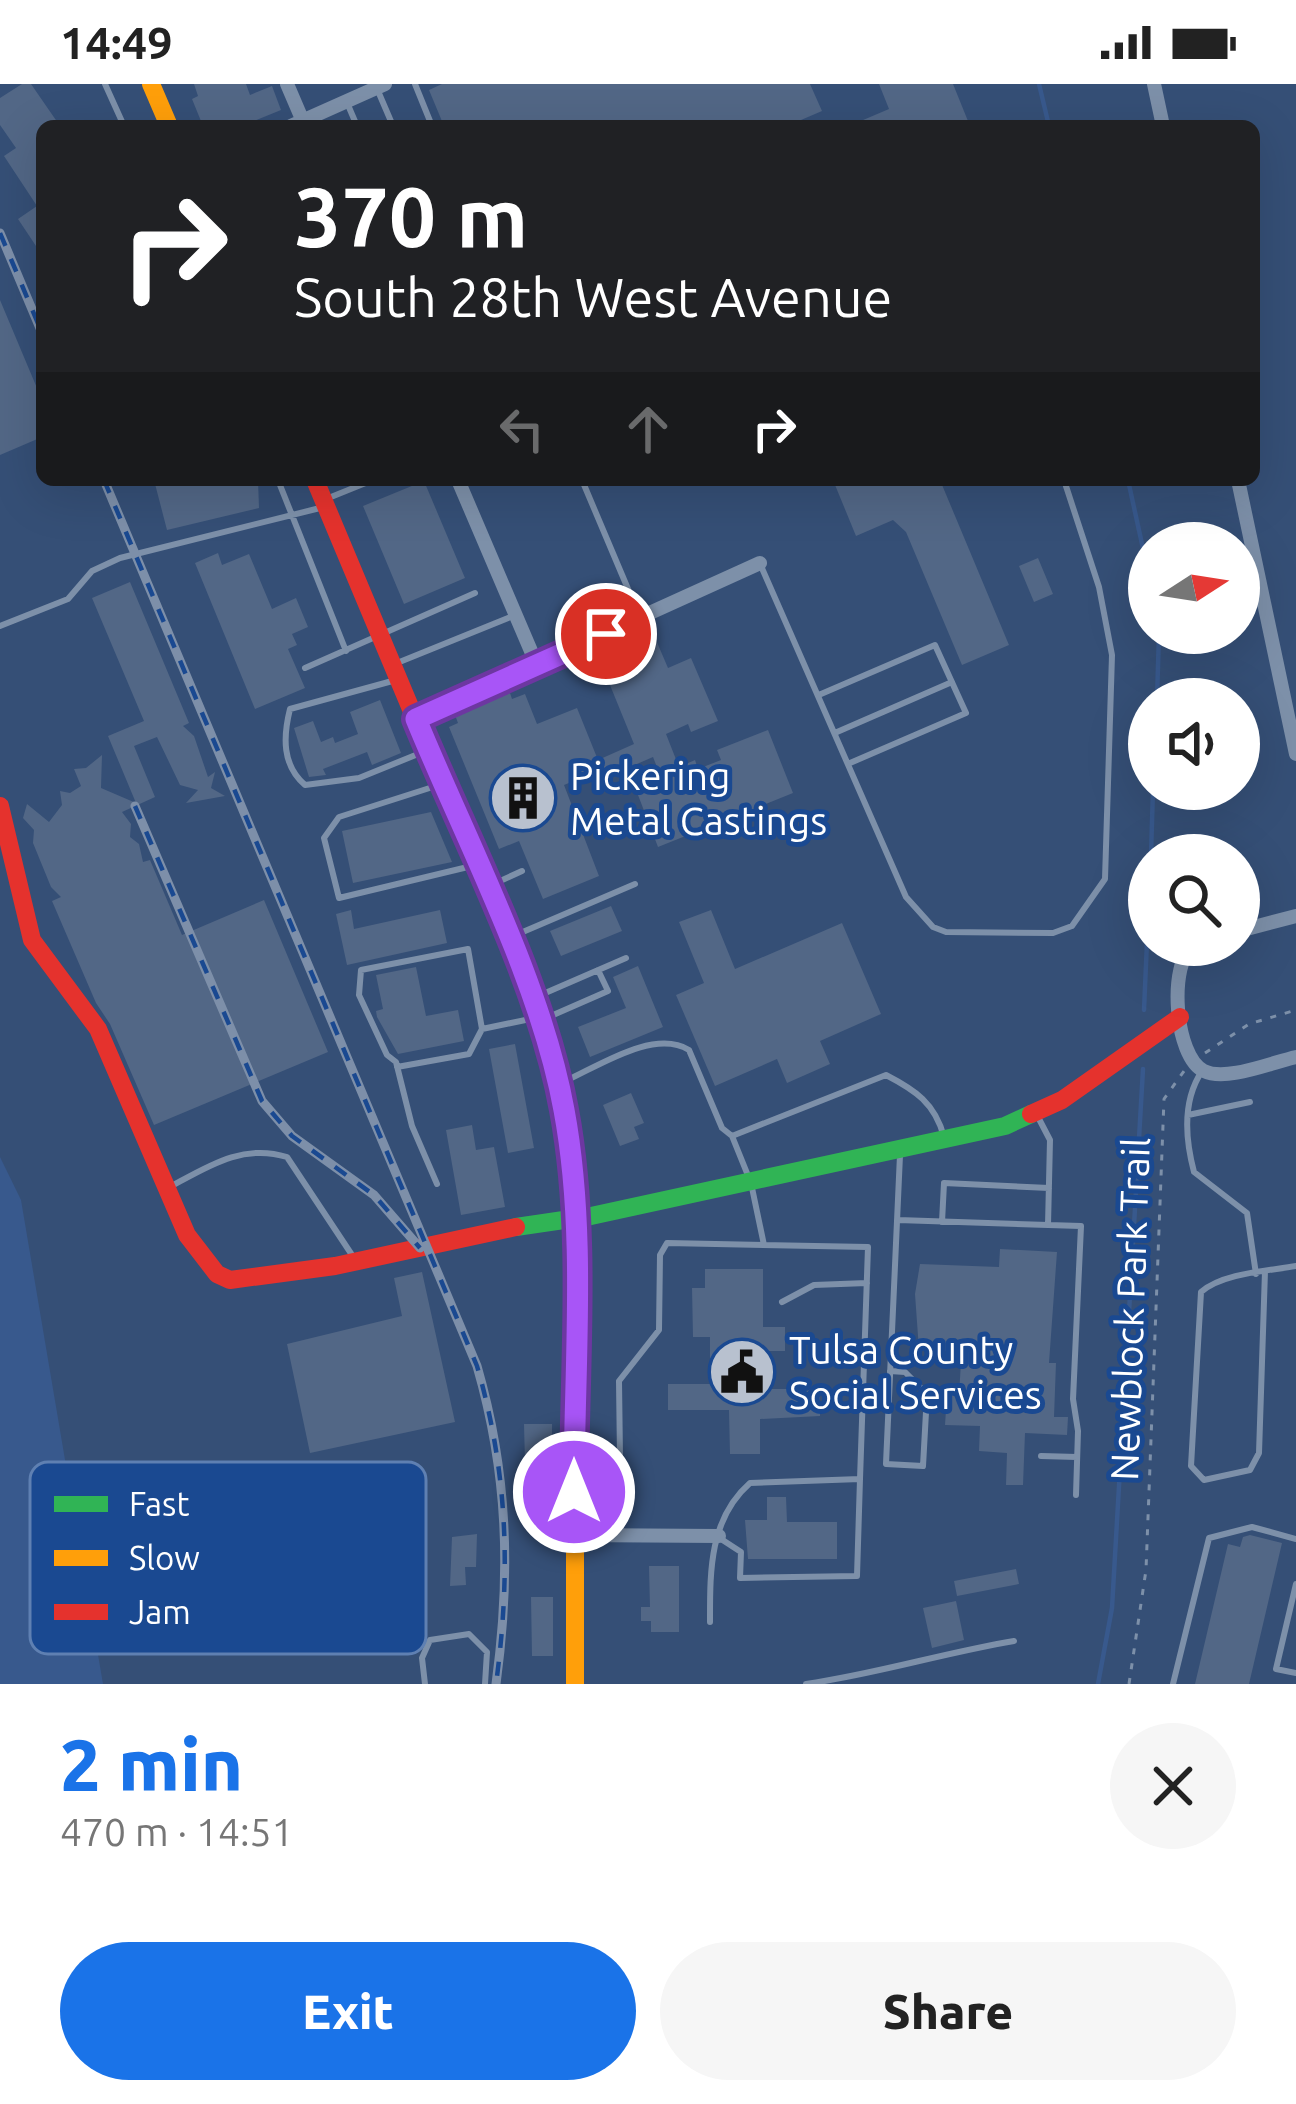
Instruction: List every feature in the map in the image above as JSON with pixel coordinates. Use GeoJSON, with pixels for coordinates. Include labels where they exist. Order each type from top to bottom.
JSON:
{"type":"FeatureCollection","features":[{"type":"Feature","properties":{"kind":"main road"},"geometry":{"type":"LineString","coordinates":[[151,84],[166,120]]}},
{"type":"Feature","properties":{"kind":"main road"},"geometry":{"type":"LineString","coordinates":[[318,486],[537,1012],[558,1085],[574,1217],[575,1684]]}},
{"type":"Feature","properties":{"kind":"main road"},"geometry":{"type":"LineString","coordinates":[[0,806],[32,940],[98,1029],[187,1235],[217,1274],[230,1280],[356,1262],[945,1142],[1036,1113],[1180,1017]]}},
{"type":"Feature","properties":{"kind":"street"},"geometry":{"type":"LineString","coordinates":[[287,84],[298,120]]}},
{"type":"Feature","properties":{"kind":"street"},"geometry":{"type":"LineString","coordinates":[[1154,84],[1162,120]]}},
{"type":"Feature","properties":{"kind":"street"},"geometry":{"type":"LineString","coordinates":[[307,120],[381,86]]}},
{"type":"Feature","properties":{"kind":"street"},"geometry":{"type":"LineString","coordinates":[[461,486],[538,665]]}},
{"type":"Feature","properties":{"kind":"street"},"geometry":{"type":"LineString","coordinates":[[1239,486],[1296,754]]}},
{"type":"Feature","properties":{"kind":"street"},"geometry":{"type":"LineString","coordinates":[[416,719],[760,563]]}},
{"type":"Feature","properties":{"kind":"street"},"geometry":{"type":"LineString","coordinates":[[1260,926],[1296,916]]}},
{"type":"Feature","properties":{"kind":"street"},"geometry":{"type":"LineString","coordinates":[[1179,966],[1180,1039],[1198,1066],[1214,1074],[1296,1057]]}},
{"type":"Feature","properties":{"kind":"street"},"geometry":{"type":"LineString","coordinates":[[574,1534],[719,1536]]}},
{"type":"Feature","properties":{"kind":"lane"},"geometry":{"type":"LineString","coordinates":[[105,84],[121,120]]}},
{"type":"Feature","properties":{"kind":"lane"},"geometry":{"type":"LineString","coordinates":[[415,84],[430,120]]}},
{"type":"Feature","properties":{"kind":"lane"},"geometry":{"type":"LineString","coordinates":[[381,86],[391,120]]}},
{"type":"Feature","properties":{"kind":"lane"},"geometry":{"type":"LineString","coordinates":[[346,101],[354,120]]}},
{"type":"Feature","properties":{"kind":"lane"},"geometry":{"type":"LineString","coordinates":[[280,486],[346,652]]}},
{"type":"Feature","properties":{"kind":"lane"},"geometry":{"type":"LineString","coordinates":[[0,626],[68,598],[92,571],[120,558],[289,516],[360,486]]}},
{"type":"Feature","properties":{"kind":"lane"},"geometry":{"type":"LineString","coordinates":[[585,486],[641,619]]}},
{"type":"Feature","properties":{"kind":"lane"},"geometry":{"type":"LineString","coordinates":[[760,563],[906,897],[932,927],[968,934],[1053,933],[1072,926],[1105,879],[1110,821],[1112,655],[1099,587],[1066,486]]}},
{"type":"Feature","properties":{"kind":"lane"},"geometry":{"type":"LineString","coordinates":[[305,668],[475,593]]}},
{"type":"Feature","properties":{"kind":"lane"},"geometry":{"type":"LineString","coordinates":[[429,749],[359,778],[305,785],[296,777],[284,749],[290,709],[396,672],[516,614]]}},
{"type":"Feature","properties":{"kind":"lane"},"geometry":{"type":"LineString","coordinates":[[820,694],[934,645],[966,713],[850,764]]}},
{"type":"Feature","properties":{"kind":"lane"},"geometry":{"type":"LineString","coordinates":[[837,732],[952,682]]}},
{"type":"Feature","properties":{"kind":"lane"},"geometry":{"type":"LineString","coordinates":[[443,783],[339,817],[324,838],[339,898],[476,865]]}},
{"type":"Feature","properties":{"kind":"lane"},"geometry":{"type":"LineString","coordinates":[[486,888],[522,872]]}},
{"type":"Feature","properties":{"kind":"lane"},"geometry":{"type":"LineString","coordinates":[[507,939],[634,884]]}},
{"type":"Feature","properties":{"kind":"lane"},"geometry":{"type":"LineString","coordinates":[[397,1067],[469,1054],[482,1029],[468,950],[361,970],[359,994],[397,1067],[412,1126],[436,1184]]}},
{"type":"Feature","properties":{"kind":"lane"},"geometry":{"type":"LineString","coordinates":[[537,1012],[598,970],[626,958]]}},
{"type":"Feature","properties":{"kind":"lane"},"geometry":{"type":"LineString","coordinates":[[482,1029],[608,991],[598,970]]}},
{"type":"Feature","properties":{"kind":"lane"},"geometry":{"type":"LineString","coordinates":[[558,1085],[654,1042],[677,1043],[689,1050],[752,1183],[764,1245]]}},
{"type":"Feature","properties":{"kind":"lane"},"geometry":{"type":"LineString","coordinates":[[1198,1066],[1188,1115],[1194,1172],[1246,1213],[1261,1272],[1259,1453],[1250,1470],[1204,1480],[1191,1466],[1197,1302],[1210,1285],[1261,1272],[1296,1266]]}},
{"type":"Feature","properties":{"kind":"lane"},"geometry":{"type":"LineString","coordinates":[[732,1136],[886,1075],[919,1092],[939,1116],[945,1142]]}},
{"type":"Feature","properties":{"kind":"lane"},"geometry":{"type":"LineString","coordinates":[[1188,1115],[1250,1102]]}},
{"type":"Feature","properties":{"kind":"lane"},"geometry":{"type":"LineString","coordinates":[[1036,1113],[1050,1140],[1048,1225]]}},
{"type":"Feature","properties":{"kind":"lane"},"geometry":{"type":"LineString","coordinates":[[167,1189],[226,1156],[267,1151],[287,1156],[356,1262]]}},
{"type":"Feature","properties":{"kind":"lane"},"geometry":{"type":"LineString","coordinates":[[890,1371],[905,1372],[927,1394],[923,1466],[886,1464],[890,1371],[898,1220],[900,1151]]}},
{"type":"Feature","properties":{"kind":"lane"},"geometry":{"type":"LineString","coordinates":[[942,1222],[944,1183],[1048,1188]]}},
{"type":"Feature","properties":{"kind":"lane"},"geometry":{"type":"LineString","coordinates":[[898,1220],[1081,1226],[1073,1399],[1076,1496]]}},
{"type":"Feature","properties":{"kind":"lane"},"geometry":{"type":"LineString","coordinates":[[621,1535],[620,1381],[659,1330],[660,1255],[668,1243],[868,1247],[857,1576],[740,1578],[741,1552],[719,1536]]}},
{"type":"Feature","properties":{"kind":"lane"},"geometry":{"type":"LineString","coordinates":[[782,1302],[814,1285],[867,1283]]}},
{"type":"Feature","properties":{"kind":"lane"},"geometry":{"type":"LineString","coordinates":[[1041,1456],[1077,1457]]}},
{"type":"Feature","properties":{"kind":"lane"},"geometry":{"type":"LineString","coordinates":[[710,1622],[710,1549],[735,1496],[750,1483],[860,1479]]}},
{"type":"Feature","properties":{"kind":"lane"},"geometry":{"type":"LineString","coordinates":[[1173,1684],[1209,1538],[1252,1527],[1296,1539]]}},
{"type":"Feature","properties":{"kind":"lane"},"geometry":{"type":"LineString","coordinates":[[1296,1588],[1276,1669],[1296,1672]]}},
{"type":"Feature","properties":{"kind":"lane"},"geometry":{"type":"LineString","coordinates":[[426,1647],[430,1640],[453,1633],[469,1634],[487,1652],[485,1684]]}},
{"type":"Feature","properties":{"kind":"lane"},"geometry":{"type":"LineString","coordinates":[[806,1684],[877,1674],[927,1656],[1014,1641]]}},
{"type":"Feature","properties":{"kind":"lane"},"geometry":{"type":"LineString","coordinates":[[424,1654],[425,1684]]}},
{"type":"Feature","properties":{"kind":"lane"},"geometry":{"type":"LineString","coordinates":[[877,1674],[880,1684]]}},
{"type":"Feature","properties":{"kind":"path","name":"Newblock Park Trail"},"geometry":{"type":"LineString","coordinates":[[1129,1684],[1145,1570],[1164,1099],[1249,1024],[1296,1010]]}},
{"type":"Feature","properties":{"kind":"water"},"geometry":{"type":"Polygon","coordinates":[[[0,1157],[21,1200],[65,1462],[30,1462],[30,1654],[98,1654],[103,1684],[0,1684],[0,1157]]]}},
{"type":"Feature","properties":{"kind":"building"},"geometry":{"type":"Polygon","coordinates":[[[22,84],[31,84],[56,120],[36,120],[36,204],[4,156],[16,148],[0,125],[0,98],[22,84]]]}},
{"type":"Feature","properties":{"kind":"building"},"geometry":{"type":"Polygon","coordinates":[[[194,84],[246,84],[250,95],[272,86],[281,110],[257,120],[201,120],[192,99],[198,96],[194,84]]]}},
{"type":"Feature","properties":{"kind":"building"},"geometry":{"type":"Polygon","coordinates":[[[442,84],[810,84],[822,111],[801,120],[442,120],[429,90],[442,84]]]}},
{"type":"Feature","properties":{"kind":"building"},"geometry":{"type":"Polygon","coordinates":[[[879,84],[953,84],[968,120],[863,120],[889,109],[879,84]]]}},
{"type":"Feature","properties":{"kind":"building"},"geometry":{"type":"Polygon","coordinates":[[[36,207],[36,246],[18,219],[36,207]]]}},
{"type":"Feature","properties":{"kind":"building"},"geometry":{"type":"Polygon","coordinates":[[[0,300],[36,386],[36,440],[0,455],[0,300]]]}},
{"type":"Feature","properties":{"kind":"building"},"geometry":{"type":"Polygon","coordinates":[[[156,486],[258,486],[259,508],[167,530],[156,486]]]}},
{"type":"Feature","properties":{"kind":"building"},"geometry":{"type":"Polygon","coordinates":[[[412,486],[426,486],[465,578],[404,604],[363,506],[412,486]]]}},
{"type":"Feature","properties":{"kind":"building"},"geometry":{"type":"Polygon","coordinates":[[[835,486],[943,486],[1009,645],[962,665],[906,532],[893,520],[856,536],[835,486]]]}},
{"type":"Feature","properties":{"kind":"building"},"geometry":{"type":"Polygon","coordinates":[[[218,553],[222,565],[249,554],[272,609],[296,598],[308,627],[292,634],[297,645],[288,649],[305,688],[255,709],[195,563],[218,553]]]}},
{"type":"Feature","properties":{"kind":"building"},"geometry":{"type":"Polygon","coordinates":[[[1038,558],[1053,594],[1034,602],[1019,566],[1038,558]]]}},
{"type":"Feature","properties":{"kind":"building"},"geometry":{"type":"Polygon","coordinates":[[[130,582],[189,723],[183,726],[194,736],[208,777],[215,772],[211,788],[225,796],[186,803],[198,790],[180,785],[157,737],[134,746],[155,797],[122,812],[131,824],[130,837],[139,844],[143,862],[150,860],[182,935],[264,900],[328,1052],[154,1125],[52,901],[61,897],[51,887],[33,843],[34,830],[23,818],[27,804],[49,822],[62,805],[60,791],[70,793],[81,786],[74,769],[86,768],[102,755],[101,788],[136,803],[108,736],[144,721],[92,598],[130,582]]]}},
{"type":"Feature","properties":{"kind":"building"},"geometry":{"type":"Polygon","coordinates":[[[656,640],[668,668],[691,658],[718,721],[691,732],[688,724],[666,734],[679,767],[695,760],[698,769],[721,760],[717,750],[768,730],[793,793],[658,847],[638,795],[664,785],[653,757],[630,767],[635,777],[623,783],[615,764],[564,785],[599,876],[543,899],[519,841],[499,849],[449,727],[458,723],[455,715],[510,693],[512,699],[525,694],[537,724],[577,708],[598,760],[634,744],[601,663],[656,640]]]}},
{"type":"Feature","properties":{"kind":"building"},"geometry":{"type":"Polygon","coordinates":[[[380,700],[401,753],[372,765],[367,752],[323,769],[326,775],[309,777],[294,728],[313,721],[321,742],[333,737],[335,743],[358,734],[350,712],[380,700]]]}},
{"type":"Feature","properties":{"kind":"building"},"geometry":{"type":"Polygon","coordinates":[[[431,812],[452,862],[353,883],[342,831],[431,812]]]}},
{"type":"Feature","properties":{"kind":"building"},"geometry":{"type":"Polygon","coordinates":[[[611,906],[622,931],[561,956],[550,931],[611,906]]]}},
{"type":"Feature","properties":{"kind":"building"},"geometry":{"type":"Polygon","coordinates":[[[351,910],[354,929],[440,910],[447,943],[347,965],[336,914],[351,910]]]}},
{"type":"Feature","properties":{"kind":"building"},"geometry":{"type":"Polygon","coordinates":[[[711,910],[735,969],[842,923],[881,1014],[820,1041],[830,1064],[787,1083],[777,1059],[715,1086],[676,995],[704,983],[679,922],[711,910]]]}},
{"type":"Feature","properties":{"kind":"building"},"geometry":{"type":"Polygon","coordinates":[[[638,966],[663,1027],[590,1057],[578,1027],[626,1008],[613,977],[638,966]]]}},
{"type":"Feature","properties":{"kind":"building"},"geometry":{"type":"Polygon","coordinates":[[[416,967],[426,1016],[458,1010],[464,1041],[398,1054],[377,1017],[376,1011],[383,1009],[376,975],[416,967]]]}},
{"type":"Feature","properties":{"kind":"building"},"geometry":{"type":"Polygon","coordinates":[[[515,1044],[534,1148],[508,1153],[489,1049],[515,1044]]]}},
{"type":"Feature","properties":{"kind":"building"},"geometry":{"type":"Polygon","coordinates":[[[631,1093],[644,1123],[634,1127],[639,1139],[620,1146],[603,1105],[631,1093]]]}},
{"type":"Feature","properties":{"kind":"building"},"geometry":{"type":"Polygon","coordinates":[[[472,1125],[476,1150],[494,1147],[505,1207],[461,1215],[446,1130],[472,1125]]]}},
{"type":"Feature","properties":{"kind":"building"},"geometry":{"type":"Polygon","coordinates":[[[1000,1249],[1057,1252],[1049,1363],[1056,1363],[1054,1417],[1068,1417],[1067,1435],[1025,1433],[1023,1485],[1006,1485],[1007,1453],[979,1451],[980,1426],[945,1425],[947,1395],[959,1395],[961,1362],[951,1362],[952,1351],[919,1350],[915,1294],[920,1264],[999,1267],[1000,1249]]]}},
{"type":"Feature","properties":{"kind":"building","name":"Tulsa County Social Services"},"geometry":{"type":"Polygon","coordinates":[[[705,1269],[763,1269],[763,1327],[785,1327],[785,1351],[763,1351],[763,1389],[820,1389],[820,1416],[760,1419],[760,1454],[730,1454],[729,1410],[668,1410],[668,1384],[721,1384],[721,1360],[710,1360],[710,1337],[693,1337],[692,1288],[705,1288],[705,1269]]]}},
{"type":"Feature","properties":{"kind":"building"},"geometry":{"type":"Polygon","coordinates":[[[422,1272],[455,1422],[310,1453],[287,1344],[402,1316],[394,1278],[422,1272]]]}},
{"type":"Feature","properties":{"kind":"building"},"geometry":{"type":"Polygon","coordinates":[[[524,1424],[552,1424],[552,1464],[525,1463],[524,1424]]]}},
{"type":"Feature","properties":{"kind":"building"},"geometry":{"type":"Polygon","coordinates":[[[767,1497],[786,1497],[787,1522],[837,1522],[837,1559],[748,1559],[745,1520],[767,1520],[767,1497]]]}},
{"type":"Feature","properties":{"kind":"building"},"geometry":{"type":"Polygon","coordinates":[[[477,1534],[476,1567],[465,1567],[466,1585],[450,1586],[452,1537],[477,1534]]]}},
{"type":"Feature","properties":{"kind":"building"},"geometry":{"type":"Polygon","coordinates":[[[1243,1537],[1282,1543],[1249,1684],[1195,1684],[1228,1544],[1240,1547],[1243,1537]]]}},
{"type":"Feature","properties":{"kind":"building"},"geometry":{"type":"Polygon","coordinates":[[[649,1566],[679,1566],[679,1632],[651,1632],[651,1621],[641,1621],[641,1607],[650,1607],[649,1566]]]}},
{"type":"Feature","properties":{"kind":"building"},"geometry":{"type":"Polygon","coordinates":[[[1016,1569],[1019,1584],[957,1596],[954,1581],[1016,1569]]]}},
{"type":"Feature","properties":{"kind":"building"},"geometry":{"type":"Polygon","coordinates":[[[531,1597],[553,1597],[553,1656],[532,1656],[531,1597]]]}},
{"type":"Feature","properties":{"kind":"building"},"geometry":{"type":"Polygon","coordinates":[[[956,1601],[964,1640],[932,1648],[923,1608],[956,1601]]]}},
{"type":"Feature","properties":{"kind":"waterway"},"geometry":{"type":"LineString","coordinates":[[1039,84],[1048,120]]}},
{"type":"Feature","properties":{"kind":"waterway"},"geometry":{"type":"LineString","coordinates":[[1129,486],[1137,522]]}},
{"type":"Feature","properties":{"kind":"waterway"},"geometry":{"type":"LineString","coordinates":[[1158,654],[1158,678]]}},
{"type":"Feature","properties":{"kind":"waterway"},"geometry":{"type":"LineString","coordinates":[[1152,810],[1152,834]]}},
{"type":"Feature","properties":{"kind":"waterway"},"geometry":{"type":"LineString","coordinates":[[1144,1010],[1146,966]]}},
{"type":"Feature","properties":{"kind":"waterway"},"geometry":{"type":"LineString","coordinates":[[1098,1684],[1112,1608],[1143,1069]]}},
{"type":"Feature","properties":{"kind":"railway"},"geometry":{"type":"LineString","coordinates":[[0,233],[36,319]]}},
{"type":"Feature","properties":{"kind":"railway"},"geometry":{"type":"LineString","coordinates":[[107,486],[477,1366],[495,1445],[504,1524],[504,1603],[496,1684]]}},
{"type":"Feature","properties":{"kind":"railway"},"geometry":{"type":"LineString","coordinates":[[135,806],[262,1101],[292,1136],[374,1195],[420,1248]]}},
{"type":"Feature","properties":{"kind":"traffic: fast"},"geometry":{"type":"LineString","coordinates":[[516,1227],[591,1216],[1005,1126],[1031,1114]]}},
{"type":"Feature","properties":{"kind":"traffic: slow"},"geometry":{"type":"LineString","coordinates":[[151,84],[166,120]]}},
{"type":"Feature","properties":{"kind":"traffic: slow"},"geometry":{"type":"LineString","coordinates":[[575,1476],[575,1684]]}},
{"type":"Feature","properties":{"kind":"traffic: jam"},"geometry":{"type":"LineString","coordinates":[[318,486],[530,993],[564,1108],[574,1217],[575,1476]]}},
{"type":"Feature","properties":{"kind":"traffic: jam"},"geometry":{"type":"LineString","coordinates":[[0,806],[32,940],[98,1029],[187,1235],[217,1274],[230,1280],[335,1266],[516,1227]]}},
{"type":"Feature","properties":{"kind":"traffic: jam"},"geometry":{"type":"LineString","coordinates":[[1031,1114],[1062,1100],[1180,1017]]}},
{"type":"Feature","properties":{"kind":"place","name":"Pickering Metal Castings"},"geometry":{"type":"Point","coordinates":[523,798]}},
{"type":"Feature","properties":{"kind":"place","name":"Tulsa County Social Services"},"geometry":{"type":"Point","coordinates":[742,1372]}},
{"type":"Feature","properties":{"kind":"route"},"geometry":{"type":"LineString","coordinates":[[574,1492],[574,1217],[564,1108],[543,1028],[416,719],[606,634]]}}]}
